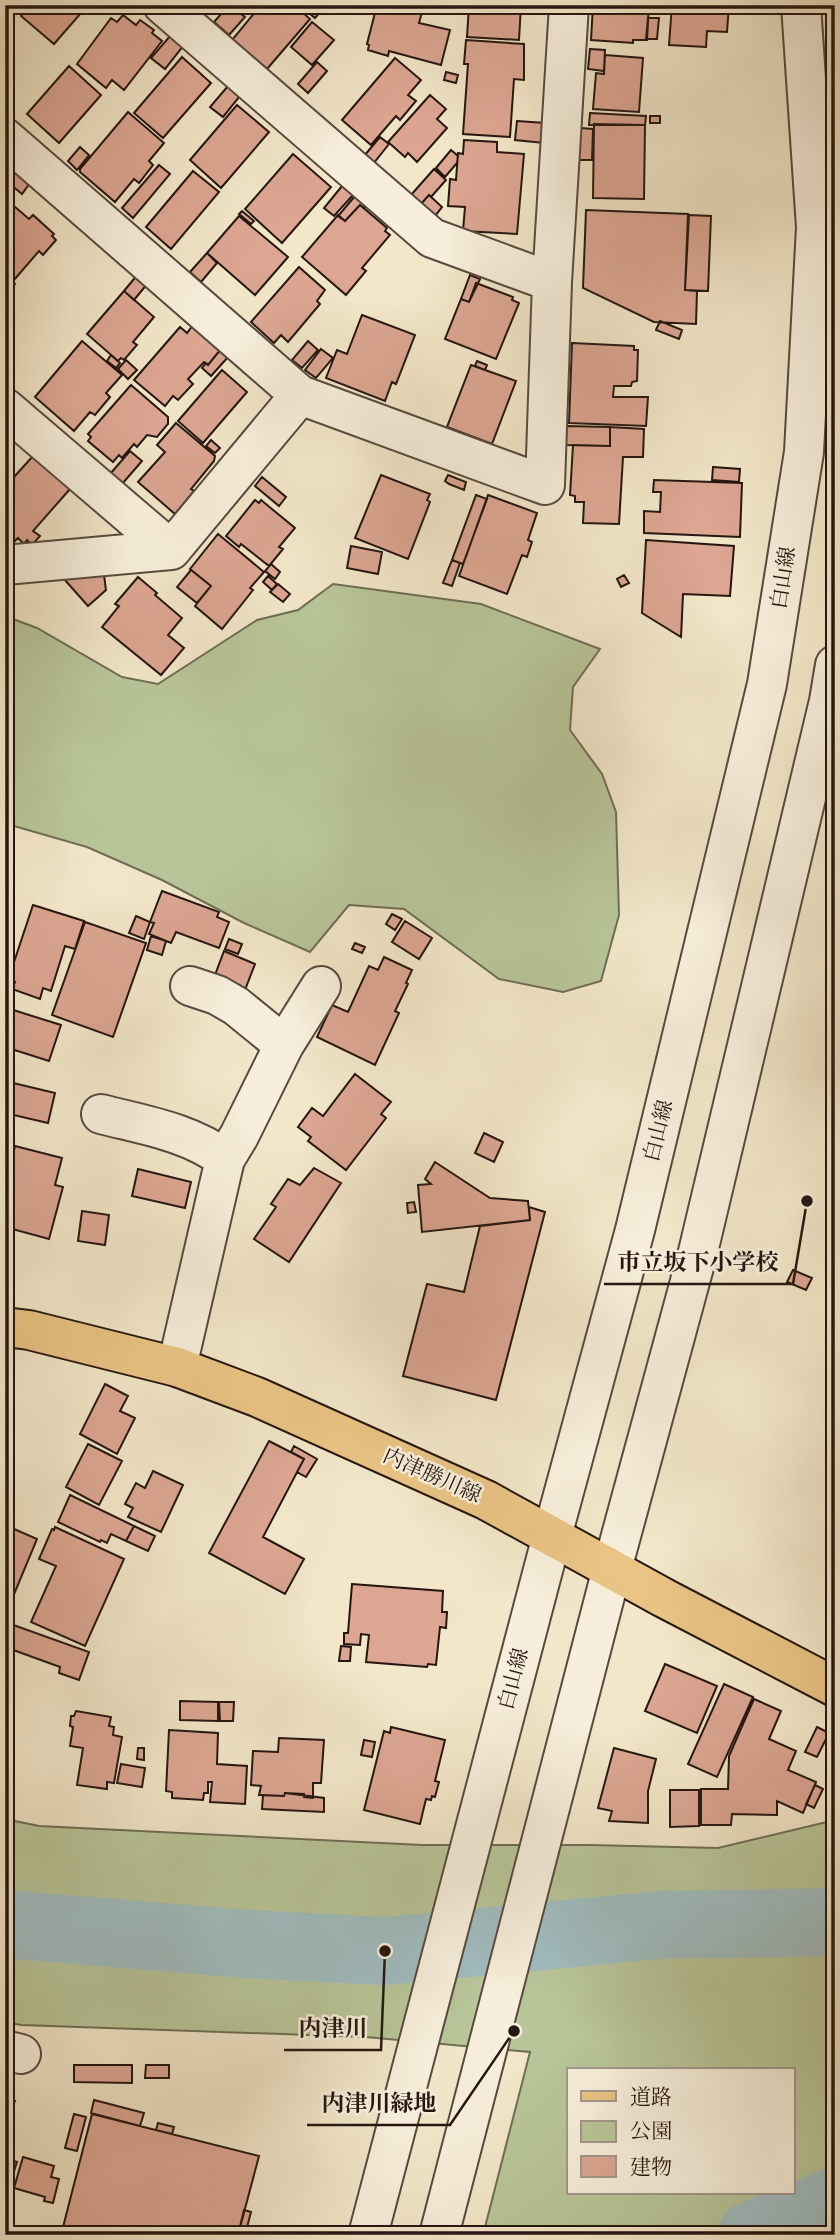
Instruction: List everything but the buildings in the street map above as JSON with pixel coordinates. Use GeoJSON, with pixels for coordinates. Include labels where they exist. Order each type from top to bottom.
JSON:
{"type":"FeatureCollection","features":[{"type":"Feature","properties":{"kind":"main road","name":"内津勝川線"},"geometry":{"type":"LineString","coordinates":[[5,1327],[29,1330],[177,1367],[257,1397],[486,1500],[835,1687]]}},
{"type":"Feature","properties":{"kind":"street"},"geometry":{"type":"LineString","coordinates":[[163,5],[432,238],[552,282]]}},
{"type":"Feature","properties":{"kind":"street"},"geometry":{"type":"LineString","coordinates":[[5,138],[300,395],[545,485],[552,282],[569,5]]}},
{"type":"Feature","properties":{"kind":"street","name":"白山線"},"geometry":{"type":"LineString","coordinates":[[368,2235],[635,1230],[767,684],[804,452],[816,227],[801,5]]}},
{"type":"Feature","properties":{"kind":"street"},"geometry":{"type":"LineString","coordinates":[[5,565],[171,550],[300,395]]}},
{"type":"Feature","properties":{"kind":"street"},"geometry":{"type":"LineString","coordinates":[[5,408],[171,550]]}},
{"type":"Feature","properties":{"kind":"street"},"geometry":{"type":"LineString","coordinates":[[439,2235],[612,1569],[698,1252],[829,701],[835,665]]}},
{"type":"Feature","properties":{"kind":"street"},"geometry":{"type":"LineString","coordinates":[[190,986],[217,995],[236,1006],[284,1045]]}},
{"type":"Feature","properties":{"kind":"street"},"geometry":{"type":"LineString","coordinates":[[177,1367],[225,1158],[239,1136],[284,1045],[321,986]]}},
{"type":"Feature","properties":{"kind":"street"},"geometry":{"type":"LineString","coordinates":[[102,1114],[191,1139],[225,1158]]}},
{"type":"Feature","properties":{"kind":"green space"},"geometry":{"type":"Polygon","coordinates":[[[333,584],[481,604],[600,649],[573,687],[570,730],[602,774],[616,812],[619,915],[601,981],[563,992],[499,979],[404,909],[349,905],[310,952],[87,847],[14,826],[5,831],[5,616],[37,628],[122,677],[158,684],[257,620],[298,610],[333,584]]]}},
{"type":"Feature","properties":{"kind":"green space"},"geometry":{"type":"Polygon","coordinates":[[[5,1819],[39,1826],[422,1845],[718,1848],[835,1820],[835,2187],[728,2235],[483,2235],[530,2052],[366,2037],[21,2025],[5,2022],[5,1819]]]}},
{"type":"Feature","properties":{"kind":"waterway"},"geometry":{"type":"LineString","coordinates":[[5,1924],[246,1944],[385,1951],[660,1925],[835,1922]]}},
{"type":"Feature","properties":{"kind":"waterway"},"geometry":{"type":"LineString","coordinates":[[752,2235],[835,2201]]}},
{"type":"Feature","properties":{"kind":"place","name":"市立坂下小学校"},"geometry":{"type":"Point","coordinates":[807,1201]}},
{"type":"Feature","properties":{"kind":"place","name":"内津川"},"geometry":{"type":"Point","coordinates":[385,1951]}},
{"type":"Feature","properties":{"kind":"place","name":"内津川緑地"},"geometry":{"type":"Point","coordinates":[514,2031]}}]}
